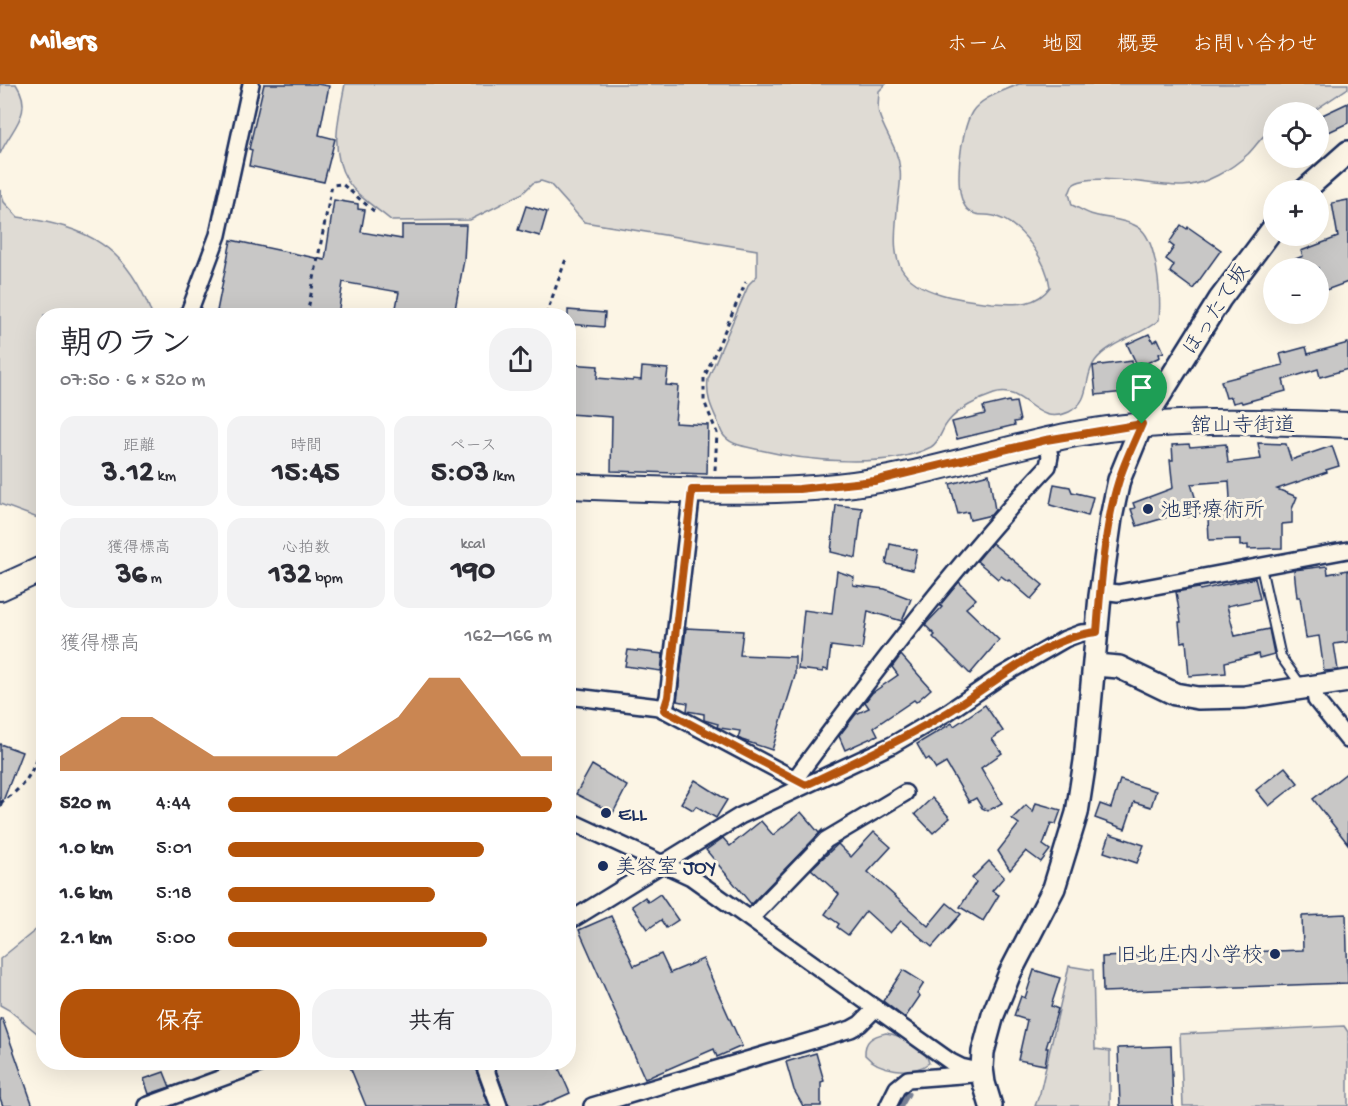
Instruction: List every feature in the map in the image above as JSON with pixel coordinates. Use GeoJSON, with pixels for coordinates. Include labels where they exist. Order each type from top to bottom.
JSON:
{"type":"FeatureCollection","features":[{"type":"Feature","properties":{"kind":"main road","name":"舘山寺街道"},"geometry":{"type":"LineString","coordinates":[[576,486],[703,490],[799,489],[874,481],[1046,440],[1142,424],[1348,425]]}},
{"type":"Feature","properties":{"kind":"main road"},"geometry":{"type":"LineString","coordinates":[[0,588],[36,572]]}},
{"type":"Feature","properties":{"kind":"street"},"geometry":{"type":"LineString","coordinates":[[191,308],[218,236],[251,84]]}},
{"type":"Feature","properties":{"kind":"street"},"geometry":{"type":"LineString","coordinates":[[1316,180],[1348,152]]}},
{"type":"Feature","properties":{"kind":"street","name":"ほったて坂"},"geometry":{"type":"LineString","coordinates":[[991,1106],[983,1072],[985,1044],[1001,993],[1054,888],[1071,839],[1082,787],[1101,591],[1114,499],[1119,480],[1142,424],[1220,298],[1263,241]]}},
{"type":"Feature","properties":{"kind":"street"},"geometry":{"type":"LineString","coordinates":[[800,782],[870,678],[951,577],[1048,465],[1050,456],[1046,440]]}},
{"type":"Feature","properties":{"kind":"street"},"geometry":{"type":"LineString","coordinates":[[664,710],[703,490]]}},
{"type":"Feature","properties":{"kind":"street"},"geometry":{"type":"LineString","coordinates":[[1101,591],[1118,593],[1348,550]]}},
{"type":"Feature","properties":{"kind":"street"},"geometry":{"type":"LineString","coordinates":[[576,917],[662,862],[800,782],[892,745],[948,712],[1001,675],[1065,639],[1081,633],[1097,632]]}},
{"type":"Feature","properties":{"kind":"street"},"geometry":{"type":"LineString","coordinates":[[1095,665],[1119,667],[1186,697],[1245,697],[1348,681]]}},
{"type":"Feature","properties":{"kind":"street"},"geometry":{"type":"LineString","coordinates":[[1309,687],[1316,700],[1348,740]]}},
{"type":"Feature","properties":{"kind":"street"},"geometry":{"type":"LineString","coordinates":[[576,697],[664,710],[800,782]]}},
{"type":"Feature","properties":{"kind":"street"},"geometry":{"type":"LineString","coordinates":[[751,918],[826,840],[904,793]]}},
{"type":"Feature","properties":{"kind":"street"},"geometry":{"type":"LineString","coordinates":[[576,824],[691,877],[951,1062],[983,1072]]}},
{"type":"Feature","properties":{"kind":"street"},"geometry":{"type":"LineString","coordinates":[[592,1106],[850,1029],[861,1024],[875,1008]]}},
{"type":"Feature","properties":{"kind":"street"},"geometry":{"type":"LineString","coordinates":[[146,1106],[243,1070]]}},
{"type":"Feature","properties":{"kind":"street"},"geometry":{"type":"LineString","coordinates":[[486,1070],[499,1106]]}},
{"type":"Feature","properties":{"kind":"street"},"geometry":{"type":"LineString","coordinates":[[888,1106],[897,1088],[908,1079],[983,1072]]}},
{"type":"Feature","properties":{"kind":"lane"},"geometry":{"type":"LineString","coordinates":[[1261,567],[1281,657],[1309,687]]}},
{"type":"Feature","properties":{"kind":"path"},"geometry":{"type":"LineString","coordinates":[[308,308],[332,185],[342,184],[375,212]]}},
{"type":"Feature","properties":{"kind":"path"},"geometry":{"type":"LineString","coordinates":[[548,308],[567,256]]}},
{"type":"Feature","properties":{"kind":"path"},"geometry":{"type":"LineString","coordinates":[[703,490],[718,442],[714,424],[704,401],[704,378],[746,282]]}},
{"type":"Feature","properties":{"kind":"path"},"geometry":{"type":"LineString","coordinates":[[0,803],[22,787],[36,760]]}},
{"type":"Feature","properties":{"kind":"shaded area"},"geometry":{"type":"Polygon","coordinates":[[[0,84],[16,84],[23,104],[19,120],[0,154],[0,84]]]}},
{"type":"Feature","properties":{"kind":"shaded area"},"geometry":{"type":"Polygon","coordinates":[[[345,84],[886,84],[879,91],[878,108],[899,161],[900,184],[895,239],[896,255],[901,268],[908,277],[929,290],[969,300],[1008,304],[1031,301],[1050,287],[1039,256],[1016,228],[1007,221],[993,216],[970,212],[962,201],[959,176],[964,132],[972,112],[987,98],[1019,84],[1348,84],[1348,88],[1327,102],[1263,102],[1263,137],[1248,154],[1234,165],[1200,183],[1173,186],[1093,179],[1073,185],[1069,193],[1072,205],[1091,214],[1133,224],[1145,234],[1157,270],[1159,320],[1101,354],[1091,367],[1081,402],[1069,412],[1047,415],[1014,395],[994,394],[957,413],[931,447],[913,454],[870,461],[823,460],[779,454],[737,445],[729,441],[721,431],[710,402],[708,379],[749,284],[757,276],[757,250],[584,222],[550,184],[541,181],[533,183],[523,193],[470,220],[392,221],[368,202],[347,180],[338,157],[337,133],[345,84]]]}},
{"type":"Feature","properties":{"kind":"shaded area"},"geometry":{"type":"Polygon","coordinates":[[[0,190],[4,202],[18,217],[65,227],[102,244],[117,256],[130,272],[149,308],[36,308],[36,517],[0,504],[0,190]]]}},
{"type":"Feature","properties":{"kind":"shaded area"},"geometry":{"type":"Polygon","coordinates":[[[36,930],[36,1032],[0,1005],[0,959],[36,930]]]}},
{"type":"Feature","properties":{"kind":"shaded area"},"geometry":{"type":"Polygon","coordinates":[[[1069,966],[1093,970],[1095,1049],[1110,1051],[1110,1106],[1035,1106],[1069,966]]]}},
{"type":"Feature","properties":{"kind":"shaded area"},"geometry":{"type":"Polygon","coordinates":[[[1344,1026],[1348,1032],[1348,1106],[1183,1106],[1180,1034],[1344,1026]]]}},
{"type":"Feature","properties":{"kind":"shaded area"},"geometry":{"type":"Polygon","coordinates":[[[886,1033],[905,1039],[918,1047],[929,1063],[922,1067],[904,1070],[886,1068],[871,1060],[865,1055],[868,1042],[873,1037],[886,1033]]]}},
{"type":"Feature","properties":{"kind":"building"},"geometry":{"type":"Polygon","coordinates":[[[264,84],[329,86],[319,135],[335,139],[324,182],[249,166],[252,150],[249,149],[264,84]]]}},
{"type":"Feature","properties":{"kind":"building"},"geometry":{"type":"Polygon","coordinates":[[[1348,103],[1348,123],[1329,132],[1329,112],[1348,103]]]}},
{"type":"Feature","properties":{"kind":"building"},"geometry":{"type":"Polygon","coordinates":[[[334,200],[358,204],[358,209],[365,210],[361,232],[402,239],[402,225],[466,225],[464,260],[455,308],[396,308],[399,292],[343,282],[339,308],[218,308],[231,240],[325,260],[334,200]]]}},
{"type":"Feature","properties":{"kind":"building"},"geometry":{"type":"Polygon","coordinates":[[[1348,200],[1348,282],[1329,289],[1329,258],[1298,258],[1303,256],[1301,251],[1314,246],[1329,246],[1329,240],[1338,237],[1332,203],[1348,200]]]}},
{"type":"Feature","properties":{"kind":"building"},"geometry":{"type":"Polygon","coordinates":[[[526,206],[547,212],[540,236],[518,230],[526,206]]]}},
{"type":"Feature","properties":{"kind":"building"},"geometry":{"type":"Polygon","coordinates":[[[1181,225],[1187,229],[1188,227],[1221,250],[1193,289],[1170,272],[1174,265],[1166,259],[1174,247],[1169,243],[1181,225]]]}},
{"type":"Feature","properties":{"kind":"building"},"geometry":{"type":"Polygon","coordinates":[[[576,311],[605,313],[604,327],[576,325],[576,311]]]}},
{"type":"Feature","properties":{"kind":"building"},"geometry":{"type":"Polygon","coordinates":[[[1149,334],[1153,342],[1158,339],[1164,352],[1159,354],[1160,357],[1138,367],[1127,344],[1149,334]]]}},
{"type":"Feature","properties":{"kind":"building"},"geometry":{"type":"Polygon","coordinates":[[[1348,343],[1348,369],[1320,377],[1318,369],[1283,380],[1286,391],[1242,403],[1241,401],[1233,403],[1231,397],[1226,398],[1221,381],[1283,365],[1280,354],[1306,347],[1308,354],[1348,343]]]}},
{"type":"Feature","properties":{"kind":"building"},"geometry":{"type":"Polygon","coordinates":[[[1132,361],[1135,391],[1096,395],[1093,366],[1132,361]]]}},
{"type":"Feature","properties":{"kind":"building"},"geometry":{"type":"Polygon","coordinates":[[[576,365],[598,366],[597,378],[633,381],[633,379],[641,380],[642,367],[668,369],[666,385],[678,386],[675,423],[708,425],[707,474],[611,471],[612,417],[576,415],[576,365]]]}},
{"type":"Feature","properties":{"kind":"building"},"geometry":{"type":"Polygon","coordinates":[[[1009,401],[1010,403],[1016,402],[1020,421],[1014,422],[1015,425],[957,439],[952,422],[985,414],[983,407],[1009,401]]]}},
{"type":"Feature","properties":{"kind":"building"},"geometry":{"type":"Polygon","coordinates":[[[1258,443],[1286,444],[1291,460],[1332,446],[1339,466],[1277,489],[1297,497],[1292,509],[1292,523],[1282,524],[1282,548],[1248,549],[1248,545],[1240,546],[1240,539],[1209,540],[1208,517],[1231,516],[1229,481],[1191,484],[1200,513],[1188,517],[1187,514],[1179,517],[1178,514],[1137,526],[1131,509],[1135,508],[1133,503],[1173,488],[1170,460],[1173,460],[1172,445],[1189,444],[1190,447],[1226,444],[1228,463],[1261,459],[1258,443]]]}},
{"type":"Feature","properties":{"kind":"building"},"geometry":{"type":"Polygon","coordinates":[[[989,474],[995,510],[991,515],[970,520],[968,512],[958,514],[950,484],[989,474]]]}},
{"type":"Feature","properties":{"kind":"building"},"geometry":{"type":"Polygon","coordinates":[[[1054,484],[1070,487],[1072,492],[1093,497],[1088,516],[1050,505],[1054,484]]]}},
{"type":"Feature","properties":{"kind":"building"},"geometry":{"type":"Polygon","coordinates":[[[836,505],[862,508],[856,558],[831,552],[836,505]]]}},
{"type":"Feature","properties":{"kind":"building"},"geometry":{"type":"Polygon","coordinates":[[[992,543],[1043,585],[1031,599],[1009,580],[1001,576],[998,579],[977,561],[992,543]]]}},
{"type":"Feature","properties":{"kind":"building"},"geometry":{"type":"Polygon","coordinates":[[[890,544],[917,550],[913,570],[886,564],[890,544]]]}},
{"type":"Feature","properties":{"kind":"building"},"geometry":{"type":"Polygon","coordinates":[[[1327,566],[1328,574],[1348,570],[1348,642],[1334,644],[1338,670],[1324,671],[1319,636],[1306,638],[1294,570],[1327,566]]]}},
{"type":"Feature","properties":{"kind":"building"},"geometry":{"type":"Polygon","coordinates":[[[837,571],[854,577],[853,585],[885,589],[911,599],[902,621],[868,611],[862,650],[831,646],[828,670],[823,669],[823,672],[798,669],[804,610],[832,614],[837,571]]]}},
{"type":"Feature","properties":{"kind":"building"},"geometry":{"type":"Polygon","coordinates":[[[1255,578],[1260,599],[1227,606],[1235,636],[1269,629],[1274,654],[1259,658],[1258,654],[1225,662],[1226,673],[1189,676],[1186,641],[1181,642],[1179,622],[1181,622],[1176,592],[1199,588],[1200,590],[1255,578]]]}},
{"type":"Feature","properties":{"kind":"building"},"geometry":{"type":"Polygon","coordinates":[[[959,582],[976,599],[966,608],[999,640],[970,674],[933,637],[935,635],[925,625],[942,607],[940,605],[959,582]]]}},
{"type":"Feature","properties":{"kind":"building"},"geometry":{"type":"Polygon","coordinates":[[[686,628],[743,631],[740,655],[795,657],[795,676],[772,750],[738,738],[740,731],[717,727],[718,724],[704,720],[704,714],[687,711],[688,703],[677,701],[686,628]]]}},
{"type":"Feature","properties":{"kind":"building"},"geometry":{"type":"Polygon","coordinates":[[[628,650],[663,654],[661,671],[625,666],[628,650]]]}},
{"type":"Feature","properties":{"kind":"building"},"geometry":{"type":"Polygon","coordinates":[[[901,655],[931,689],[916,702],[914,700],[874,727],[878,735],[845,750],[839,736],[856,714],[869,708],[865,702],[872,693],[898,675],[892,667],[901,655]]]}},
{"type":"Feature","properties":{"kind":"building"},"geometry":{"type":"Polygon","coordinates":[[[985,705],[1003,731],[992,739],[1002,753],[981,768],[1002,803],[988,811],[982,808],[976,798],[969,802],[946,763],[936,769],[929,758],[926,760],[917,744],[952,723],[954,726],[985,705]]]}},
{"type":"Feature","properties":{"kind":"building"},"geometry":{"type":"Polygon","coordinates":[[[0,744],[22,752],[1,806],[0,806],[0,744]]]}},
{"type":"Feature","properties":{"kind":"building"},"geometry":{"type":"Polygon","coordinates":[[[592,765],[627,786],[613,813],[576,794],[592,765]]]}},
{"type":"Feature","properties":{"kind":"building"},"geometry":{"type":"Polygon","coordinates":[[[1285,767],[1298,783],[1269,806],[1256,790],[1285,767]]]}},
{"type":"Feature","properties":{"kind":"building"},"geometry":{"type":"Polygon","coordinates":[[[1348,772],[1348,844],[1313,799],[1348,772]]]}},
{"type":"Feature","properties":{"kind":"building"},"geometry":{"type":"Polygon","coordinates":[[[695,780],[727,800],[716,818],[696,806],[693,810],[681,803],[695,780]]]}},
{"type":"Feature","properties":{"kind":"building"},"geometry":{"type":"Polygon","coordinates":[[[1120,780],[1156,791],[1151,807],[1134,802],[1125,829],[1095,818],[1100,804],[1111,808],[1120,780]]]}},
{"type":"Feature","properties":{"kind":"building"},"geometry":{"type":"Polygon","coordinates":[[[932,798],[950,818],[933,833],[915,814],[932,798]]]}},
{"type":"Feature","properties":{"kind":"building"},"geometry":{"type":"Polygon","coordinates":[[[1036,803],[1061,810],[1056,824],[1051,823],[1043,845],[1050,850],[1041,862],[1026,851],[1010,870],[998,851],[1019,824],[1012,819],[1026,805],[1033,812],[1036,803]]]}},
{"type":"Feature","properties":{"kind":"building"},"geometry":{"type":"Polygon","coordinates":[[[801,812],[819,833],[822,831],[751,904],[706,850],[723,838],[730,846],[761,821],[773,835],[801,812]]]}},
{"type":"Feature","properties":{"kind":"building"},"geometry":{"type":"Polygon","coordinates":[[[874,832],[891,847],[868,872],[928,926],[947,903],[961,914],[932,947],[901,921],[890,933],[866,911],[848,935],[837,927],[839,924],[825,914],[839,894],[811,869],[838,844],[851,857],[874,832]]]}},
{"type":"Feature","properties":{"kind":"building"},"geometry":{"type":"Polygon","coordinates":[[[1110,834],[1144,845],[1137,863],[1104,852],[1110,834]]]}},
{"type":"Feature","properties":{"kind":"building"},"geometry":{"type":"Polygon","coordinates":[[[989,861],[1004,877],[992,891],[999,895],[983,921],[960,907],[976,882],[972,878],[989,861]]]}},
{"type":"Feature","properties":{"kind":"building"},"geometry":{"type":"Polygon","coordinates":[[[660,894],[678,920],[666,928],[661,920],[648,929],[632,906],[645,897],[648,902],[660,894]]]}},
{"type":"Feature","properties":{"kind":"building","name":"旧北庄内小学校"},"geometry":{"type":"Polygon","coordinates":[[[1346,914],[1348,983],[1103,992],[1102,957],[1303,950],[1302,916],[1346,914]]]}},
{"type":"Feature","properties":{"kind":"building"},"geometry":{"type":"Polygon","coordinates":[[[611,916],[634,966],[661,954],[670,973],[703,959],[742,1046],[717,1057],[714,1049],[645,1079],[579,930],[611,916]]]}},
{"type":"Feature","properties":{"kind":"building"},"geometry":{"type":"Polygon","coordinates":[[[903,970],[924,983],[917,994],[920,996],[905,1018],[883,1001],[903,970]]]}},
{"type":"Feature","properties":{"kind":"building"},"geometry":{"type":"Polygon","coordinates":[[[1034,970],[1060,978],[1051,1006],[1058,1009],[1046,1048],[1048,1048],[1045,1065],[1018,1060],[1027,1020],[1014,1016],[1021,996],[1025,998],[1034,970]]]}},
{"type":"Feature","properties":{"kind":"building"},"geometry":{"type":"Polygon","coordinates":[[[2,1018],[33,1106],[3,1106],[0,1098],[0,1019],[2,1018]]]}},
{"type":"Feature","properties":{"kind":"building"},"geometry":{"type":"Polygon","coordinates":[[[1171,1046],[1173,1106],[1120,1106],[1118,1048],[1171,1046]]]}},
{"type":"Feature","properties":{"kind":"building"},"geometry":{"type":"Polygon","coordinates":[[[816,1053],[824,1081],[821,1082],[821,1106],[803,1106],[794,1090],[786,1062],[816,1053]]]}},
{"type":"Feature","properties":{"kind":"building"},"geometry":{"type":"Polygon","coordinates":[[[351,1070],[476,1070],[489,1106],[366,1106],[351,1070]]]}},
{"type":"Feature","properties":{"kind":"building"},"geometry":{"type":"Polygon","coordinates":[[[496,1070],[560,1070],[570,1093],[541,1106],[509,1106],[496,1070]]]}},
{"type":"Feature","properties":{"kind":"building"},"geometry":{"type":"Polygon","coordinates":[[[164,1072],[170,1087],[149,1094],[144,1079],[164,1072]]]}},
{"type":"Feature","properties":{"kind":"waterway"},"geometry":{"type":"LineString","coordinates":[[901,1106],[908,1094]]}},
{"type":"Feature","properties":{"kind":"place","name":"池野療術所"},"geometry":{"type":"Point","coordinates":[1148,509]}},
{"type":"Feature","properties":{"kind":"place","name":"ELL"},"geometry":{"type":"Point","coordinates":[606,813]}},
{"type":"Feature","properties":{"kind":"place","name":"美容室 JOY"},"geometry":{"type":"Point","coordinates":[603,866]}},
{"type":"Feature","properties":{"kind":"place","name":"旧北庄内小学校"},"geometry":{"type":"Point","coordinates":[1275,954]}},
{"type":"Feature","properties":{"kind":"route"},"geometry":{"type":"LineString","coordinates":[[1142,424],[1119,480],[1114,499],[1097,632],[1081,633],[1065,639],[1001,675],[948,712],[892,745],[806,785],[664,710],[668,697],[692,490],[799,489],[874,481],[1046,440],[1142,424]]}}]}
